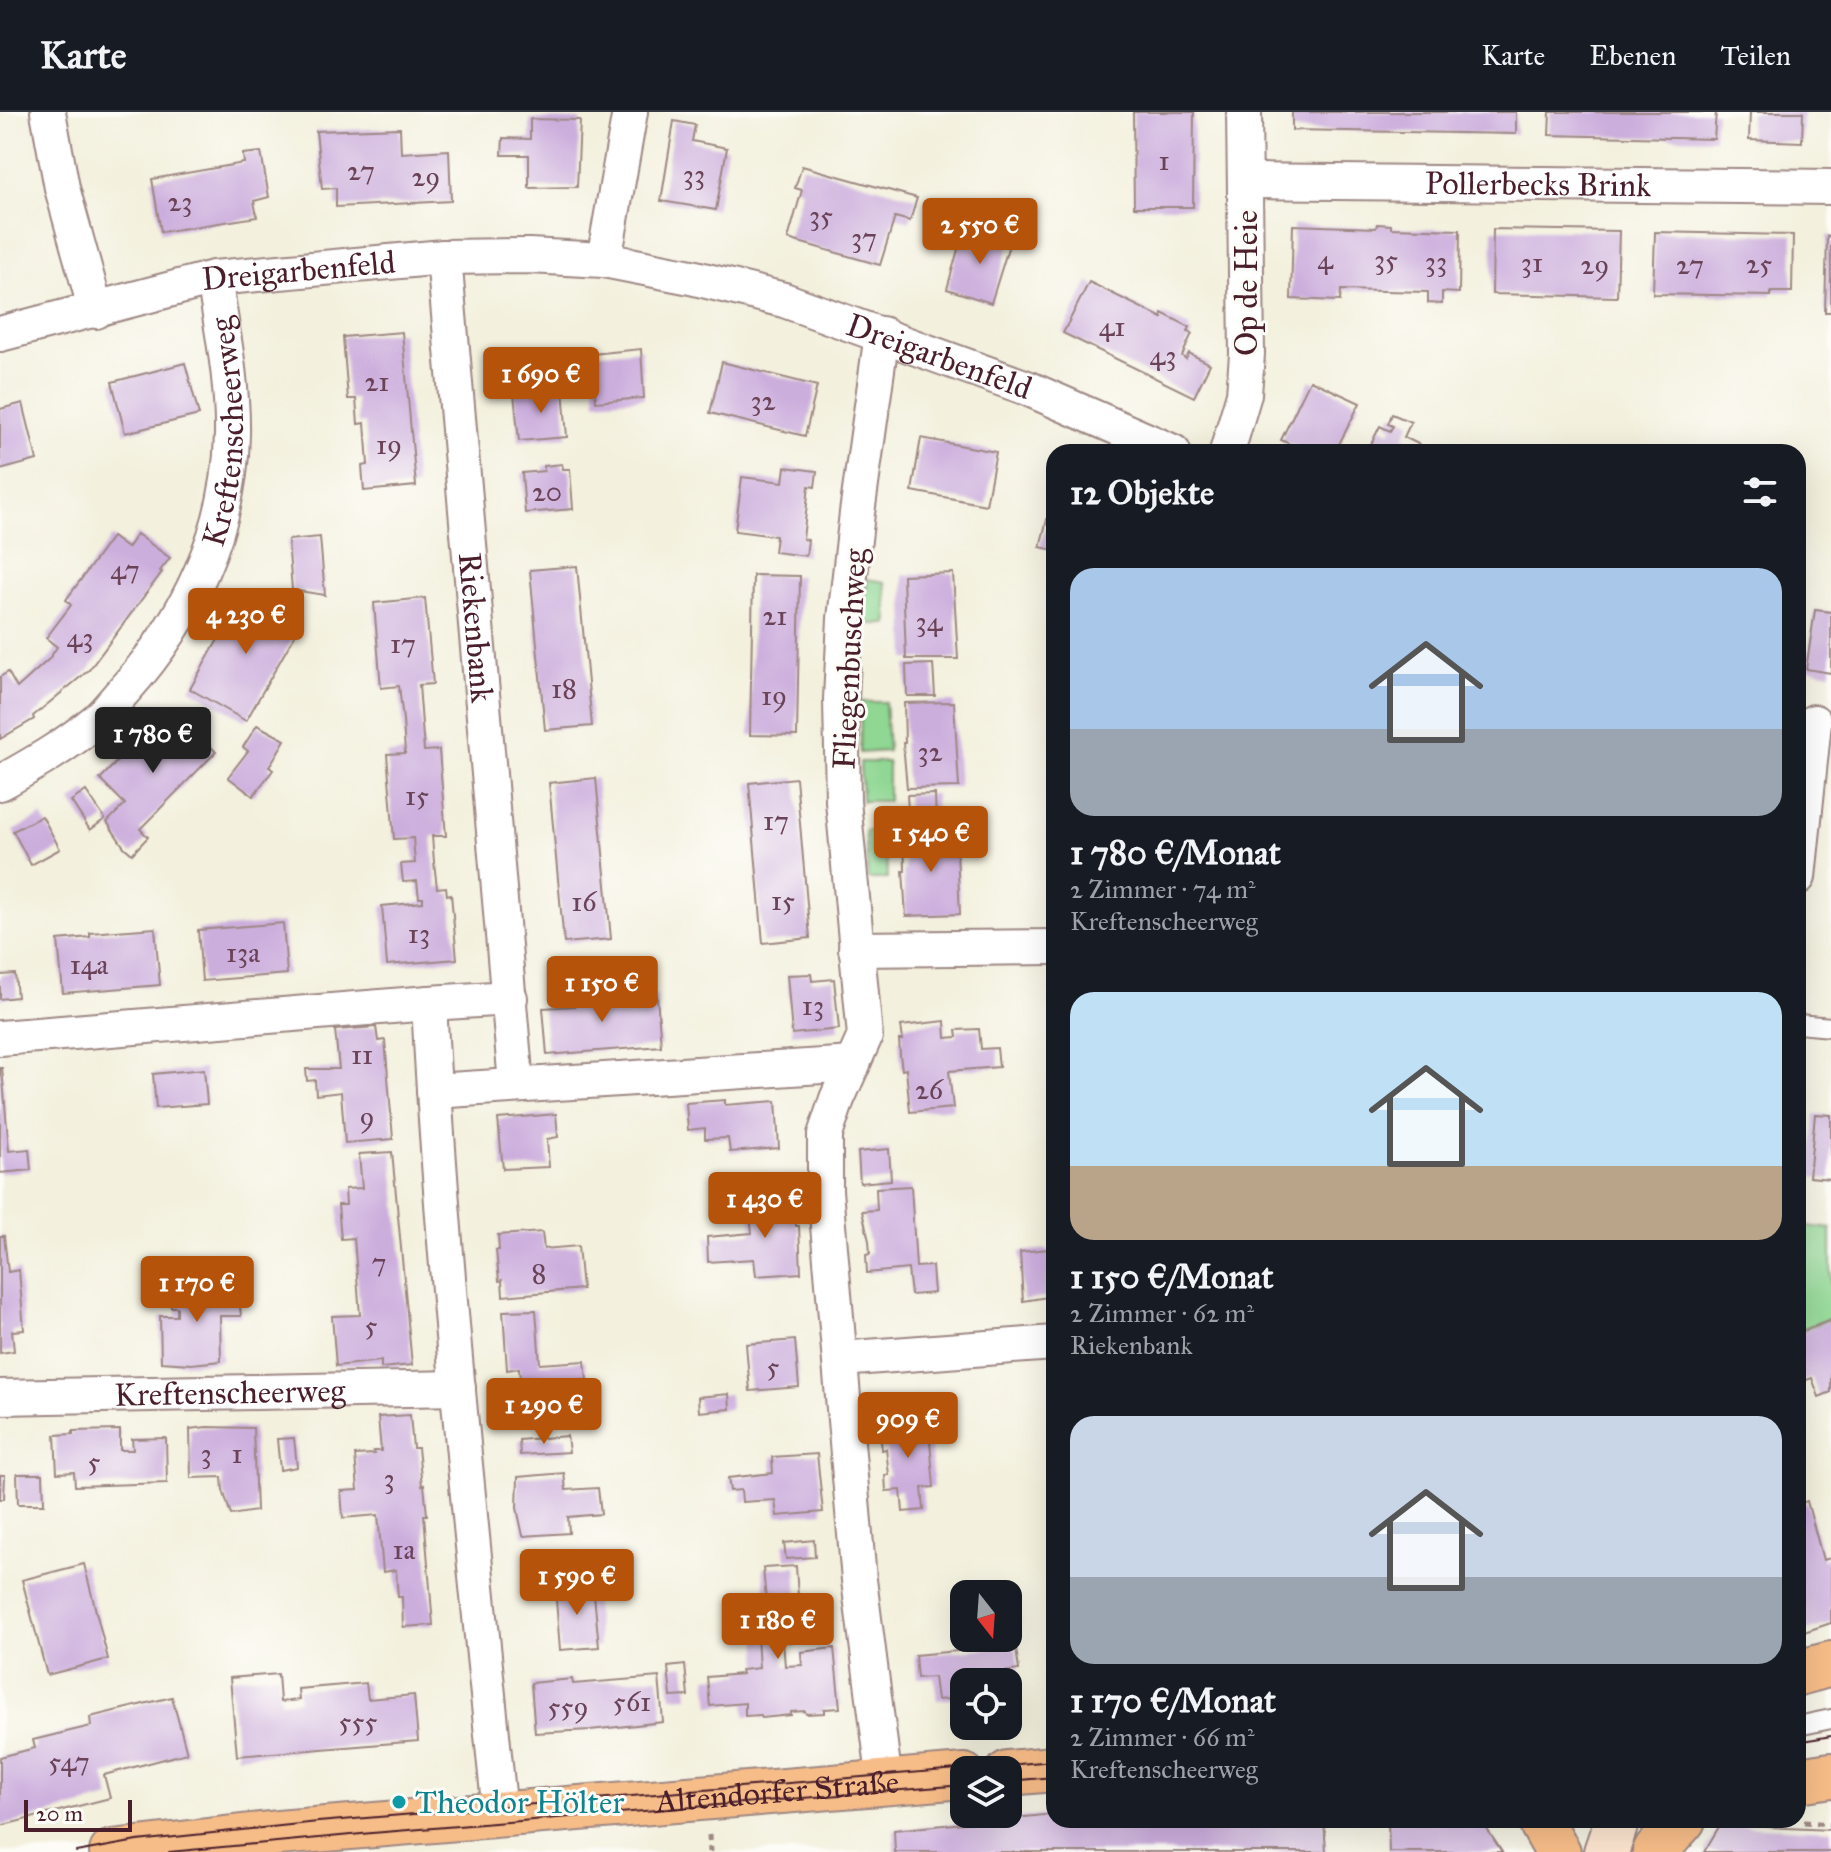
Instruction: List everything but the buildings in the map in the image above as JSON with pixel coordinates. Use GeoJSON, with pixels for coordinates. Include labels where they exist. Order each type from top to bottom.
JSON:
{"type":"FeatureCollection","features":[{"type":"Feature","properties":{"kind":"main road"},"geometry":{"type":"LineString","coordinates":[[1806,1671],[1831,1664]]}},
{"type":"Feature","properties":{"kind":"main road"},"geometry":{"type":"LineString","coordinates":[[1022,1772],[1046,1770]]}},
{"type":"Feature","properties":{"kind":"main road","name":"Altendorfer Straße"},"geometry":{"type":"LineString","coordinates":[[112,1852],[278,1833],[950,1777]]}},
{"type":"Feature","properties":{"kind":"main road"},"geometry":{"type":"LineString","coordinates":[[1544,1828],[1558,1852]]}},
{"type":"Feature","properties":{"kind":"main road"},"geometry":{"type":"LineString","coordinates":[[1606,1852],[1614,1828]]}},
{"type":"Feature","properties":{"kind":"main road"},"geometry":{"type":"LineString","coordinates":[[1655,1852],[1676,1828]]}},
{"type":"Feature","properties":{"kind":"street"},"geometry":{"type":"LineString","coordinates":[[48,112],[62,188],[96,311]]}},
{"type":"Feature","properties":{"kind":"street"},"geometry":{"type":"LineString","coordinates":[[604,260],[630,112]]}},
{"type":"Feature","properties":{"kind":"street","name":"Op de Heie"},"geometry":{"type":"LineString","coordinates":[[1229,444],[1244,394],[1247,354],[1244,112]]}},
{"type":"Feature","properties":{"kind":"street","name":"Pollerbecks Brink"},"geometry":{"type":"LineString","coordinates":[[1246,181],[1831,187]]}},
{"type":"Feature","properties":{"kind":"street","name":"Dreigarbenfeld"},"geometry":{"type":"LineString","coordinates":[[0,334],[214,278],[444,257],[529,256],[604,260],[784,300],[1027,388],[1155,444]]}},
{"type":"Feature","properties":{"kind":"street","name":"Riekenbank"},"geometry":{"type":"LineString","coordinates":[[444,257],[516,1084]]}},
{"type":"Feature","properties":{"kind":"street","name":"Kreftenscheerweg"},"geometry":{"type":"LineString","coordinates":[[0,783],[49,756],[99,718],[161,644],[183,610],[207,561],[226,500],[232,437],[230,381],[214,278]]}},
{"type":"Feature","properties":{"kind":"street","name":"Fliegenbuschweg"},"geometry":{"type":"LineString","coordinates":[[882,334],[845,619],[841,699],[843,801],[865,1036],[825,1135],[825,1191],[859,1580],[885,1783]]}},
{"type":"Feature","properties":{"kind":"street"},"geometry":{"type":"LineString","coordinates":[[1806,799],[1814,721]]}},
{"type":"Feature","properties":{"kind":"street"},"geometry":{"type":"LineString","coordinates":[[856,949],[1046,947]]}},
{"type":"Feature","properties":{"kind":"street"},"geometry":{"type":"LineString","coordinates":[[0,1038],[510,998]]}},
{"type":"Feature","properties":{"kind":"street"},"geometry":{"type":"LineString","coordinates":[[429,1003],[458,1388],[500,1814]]}},
{"type":"Feature","properties":{"kind":"street"},"geometry":{"type":"LineString","coordinates":[[434,1091],[853,1064]]}},
{"type":"Feature","properties":{"kind":"street"},"geometry":{"type":"LineString","coordinates":[[840,1359],[1046,1344]]}},
{"type":"Feature","properties":{"kind":"street","name":"Kreftenscheerweg"},"geometry":{"type":"LineString","coordinates":[[0,1397],[458,1388]]}},
{"type":"Feature","properties":{"kind":"lane"},"geometry":{"type":"LineString","coordinates":[[1806,1025],[1831,1027]]}},
{"type":"Feature","properties":{"kind":"lane"},"geometry":{"type":"LineString","coordinates":[[1806,1724],[1831,1719]]}},
{"type":"Feature","properties":{"kind":"green space"},"geometry":{"type":"Polygon","coordinates":[[[867,579],[885,582],[888,624],[863,624],[867,579]]]}},
{"type":"Feature","properties":{"kind":"green space"},"geometry":{"type":"Polygon","coordinates":[[[861,702],[885,702],[888,751],[860,753],[861,702]]]}},
{"type":"Feature","properties":{"kind":"green space"},"geometry":{"type":"Polygon","coordinates":[[[860,762],[888,762],[888,801],[862,801],[860,762]]]}},
{"type":"Feature","properties":{"kind":"green space"},"geometry":{"type":"Polygon","coordinates":[[[886,830],[887,879],[868,879],[865,831],[886,830]]]}},
{"type":"Feature","properties":{"kind":"green space"},"geometry":{"type":"Polygon","coordinates":[[[1806,1226],[1831,1229],[1831,1318],[1806,1328],[1806,1226]]]}},
{"type":"Feature","properties":{"kind":"tram line"},"geometry":{"type":"LineString","coordinates":[[1806,1741],[1831,1736]]}},
{"type":"Feature","properties":{"kind":"tram line"},"geometry":{"type":"LineString","coordinates":[[76,1852],[137,1841],[318,1822],[1046,1762]]}},
{"type":"Feature","properties":{"kind":"tram line"},"geometry":{"type":"LineString","coordinates":[[1022,1780],[1046,1778]]}},
{"type":"Feature","properties":{"kind":"tram line"},"geometry":{"type":"LineString","coordinates":[[169,1852],[950,1786]]}},
{"type":"Feature","properties":{"kind":"place","name":"Theodor Hölter"},"geometry":{"type":"Point","coordinates":[399,1802]}}]}
